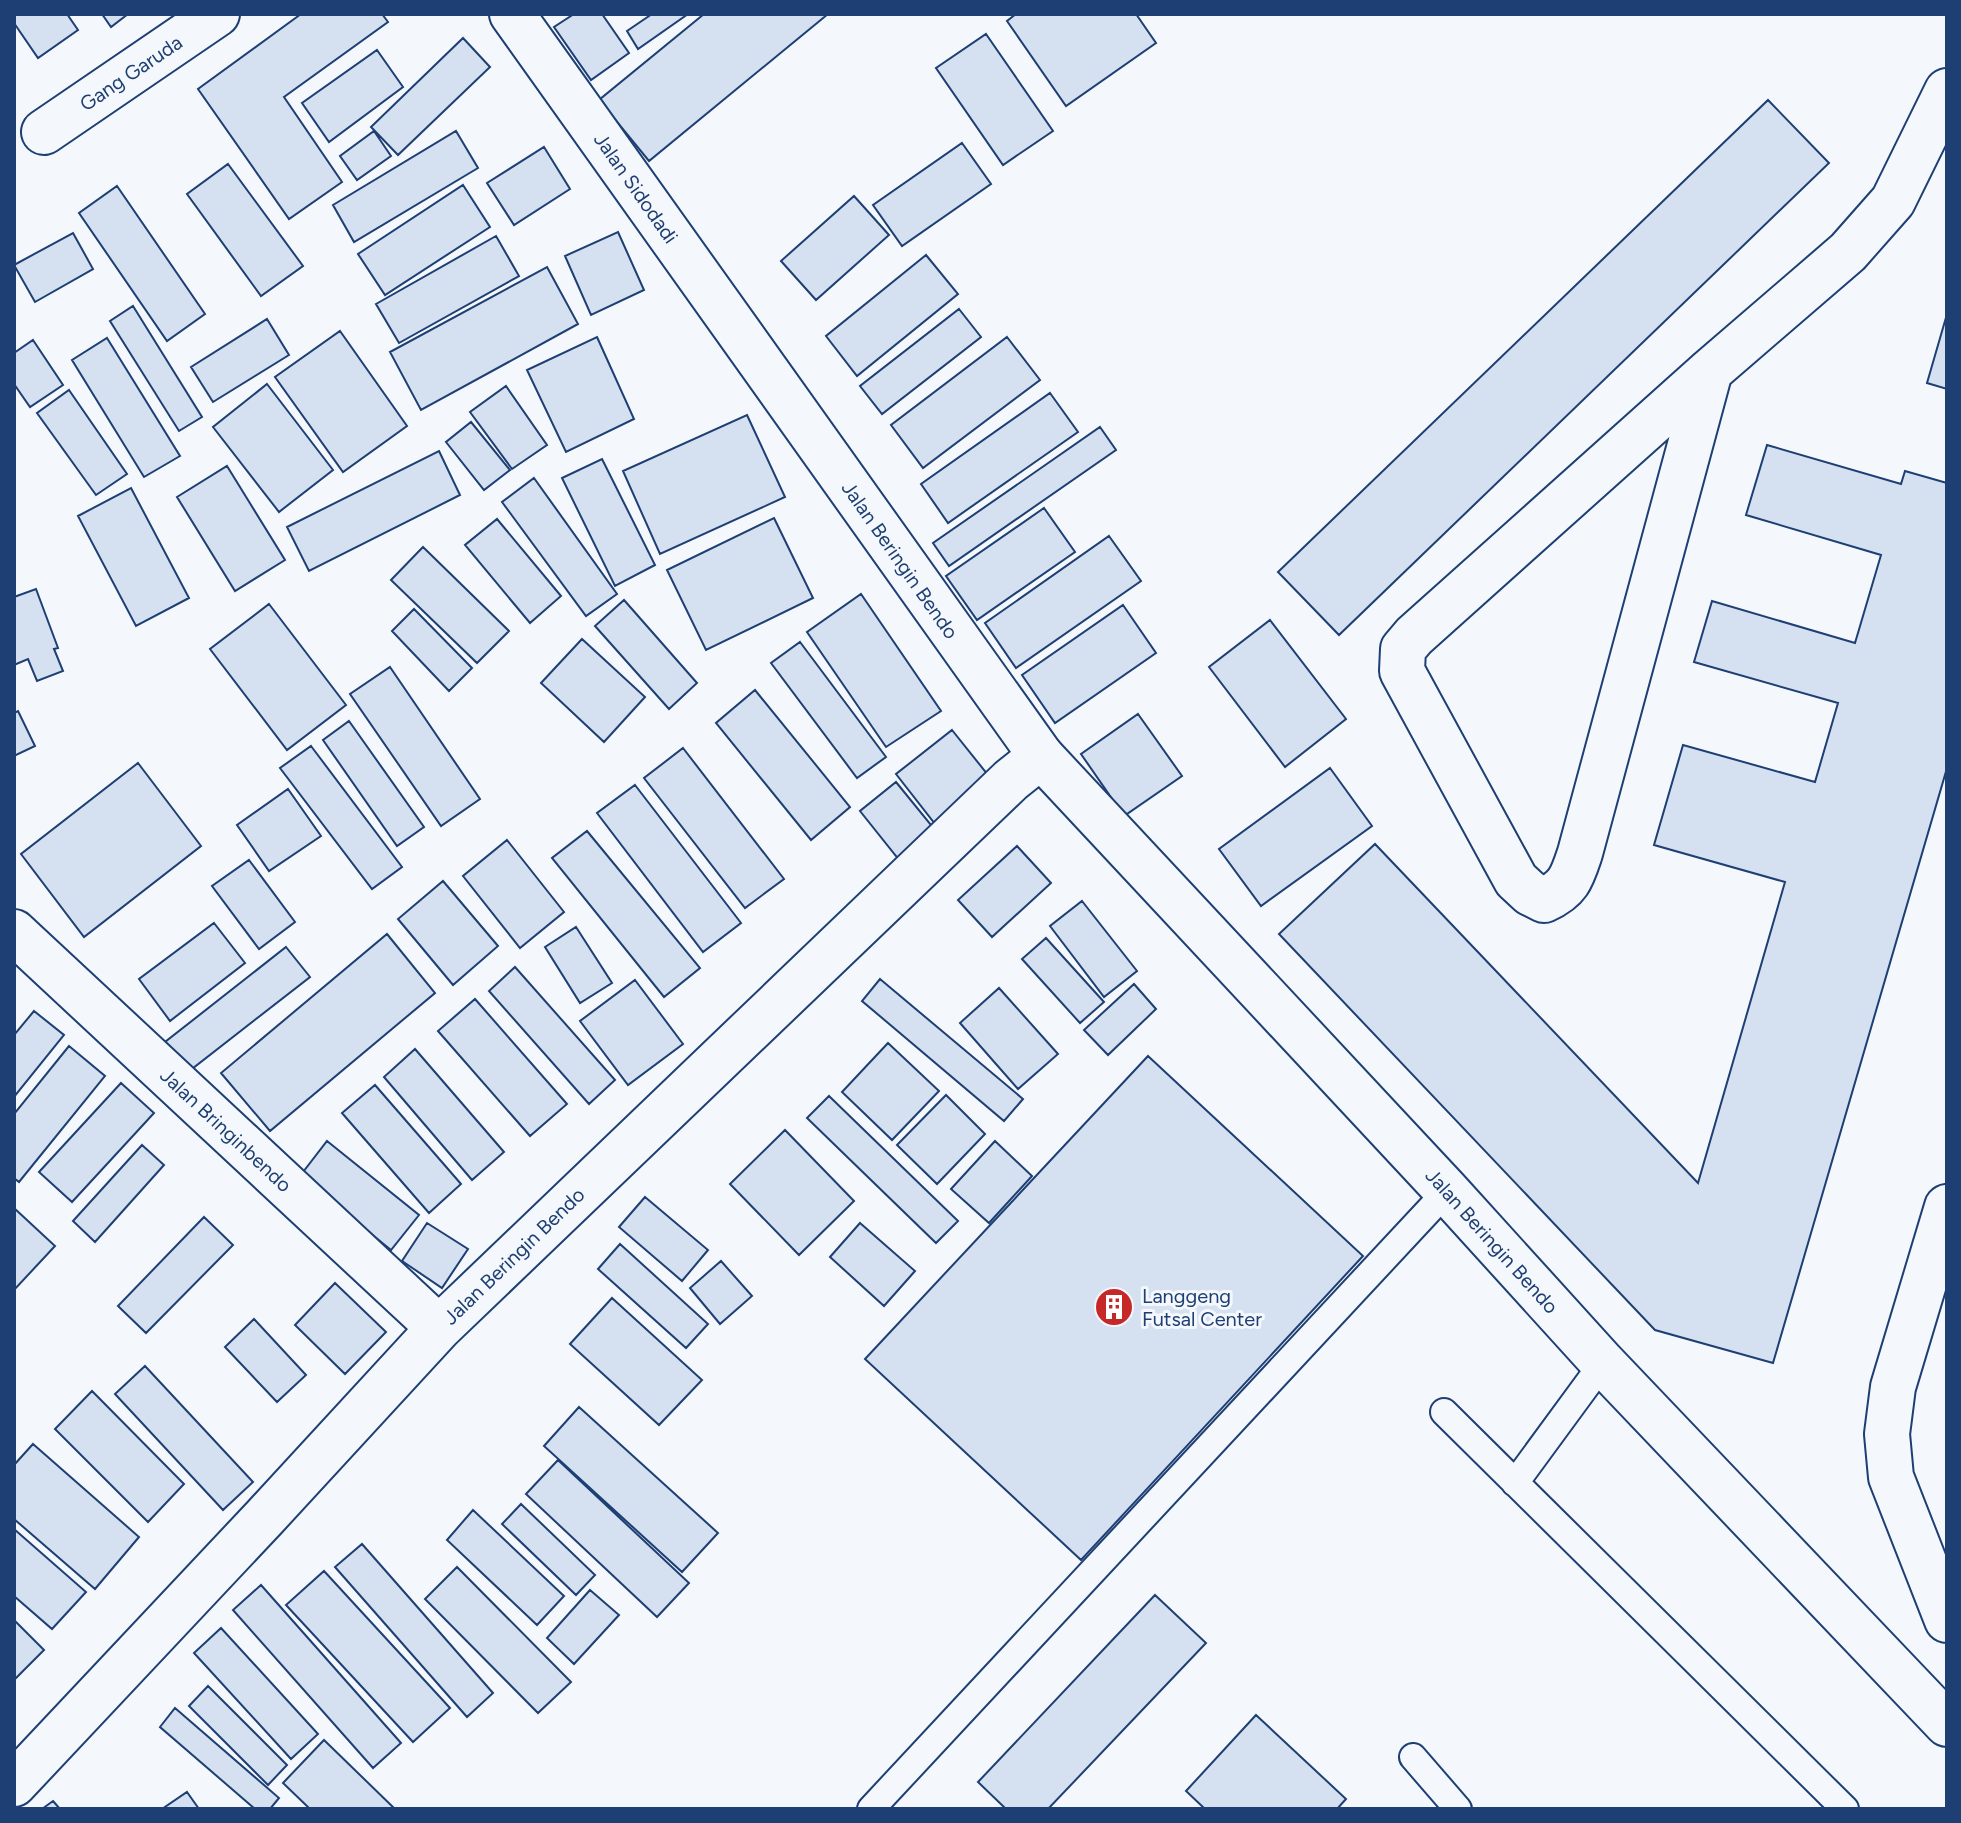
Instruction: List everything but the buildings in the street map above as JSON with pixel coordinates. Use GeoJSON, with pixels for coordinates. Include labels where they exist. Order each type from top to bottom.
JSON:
{"type":"FeatureCollection","features":[{"type":"Feature","properties":{"kind":"street","name":"Gang Garuda"},"geometry":{"type":"LineString","coordinates":[[44,132],[217,14]]}},
{"type":"Feature","properties":{"kind":"street","name":"Jalan Sidodadi"},"geometry":{"type":"LineString","coordinates":[[512,14],[760,363]]}},
{"type":"Feature","properties":{"kind":"street"},"geometry":{"type":"LineString","coordinates":[[1710,371],[1580,853],[1571,878],[1563,889],[1544,900],[1530,893],[1516,880],[1402,671],[1403,649],[1710,371],[1848,252],[1893,201],[1947,91]]}},
{"type":"Feature","properties":{"kind":"street","name":"Jalan Beringin Bendo"},"geometry":{"type":"LineString","coordinates":[[760,363],[1041,756],[1603,1363],[1947,1724]]}},
{"type":"Feature","properties":{"kind":"street","name":"Jalan Beringin Bendo"},"geometry":{"type":"LineString","coordinates":[[14,1784],[439,1328],[1011,780],[1041,756]]}},
{"type":"Feature","properties":{"kind":"street","name":"Jalan Bringinbendo"},"geometry":{"type":"LineString","coordinates":[[14,932],[439,1328]]}},
{"type":"Feature","properties":{"kind":"street"},"geometry":{"type":"LineString","coordinates":[[1947,1207],[1893,1387],[1887,1434],[1891,1477],[1947,1620]]}},
{"type":"Feature","properties":{"kind":"lane"},"geometry":{"type":"LineString","coordinates":[[871,1809],[1447,1191]]}},
{"type":"Feature","properties":{"kind":"lane"},"geometry":{"type":"LineString","coordinates":[[1515,1483],[1603,1363]]}},
{"type":"Feature","properties":{"kind":"lane"},"geometry":{"type":"LineString","coordinates":[[1444,1412],[1845,1809]]}},
{"type":"Feature","properties":{"kind":"lane"},"geometry":{"type":"LineString","coordinates":[[1413,1757],[1458,1809]]}},
{"type":"Feature","properties":{"kind":"place","name":"Langgeng Futsal Center"},"geometry":{"type":"Point","coordinates":[1114,1307]}}]}
